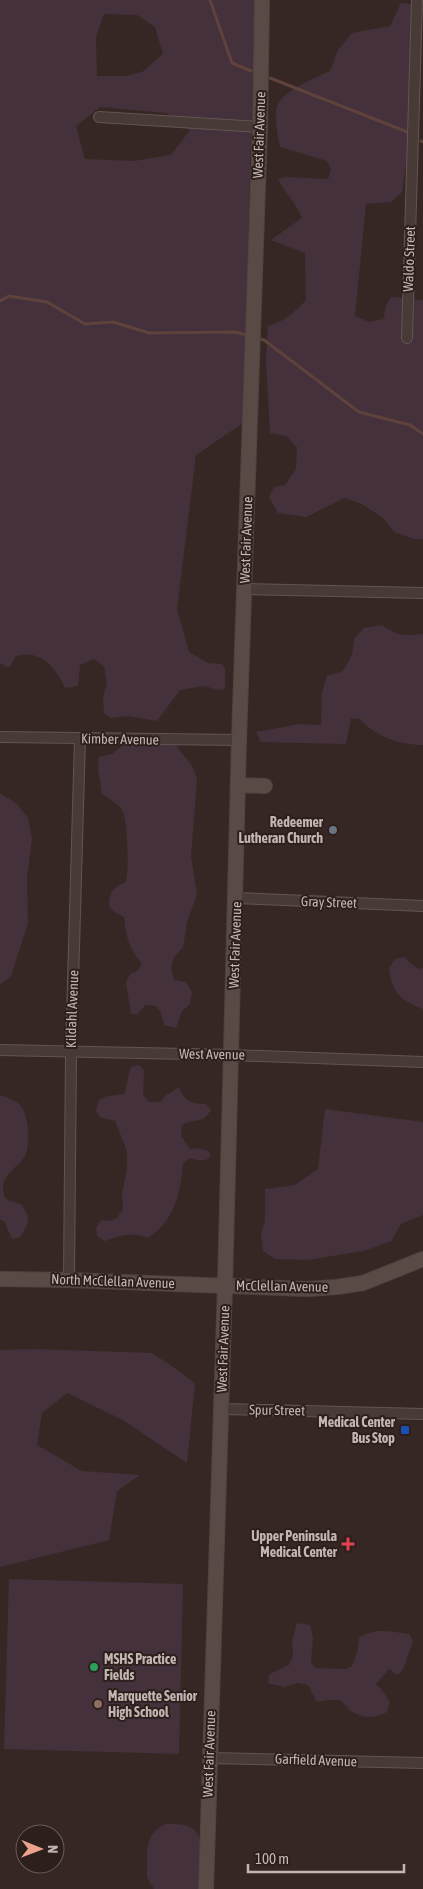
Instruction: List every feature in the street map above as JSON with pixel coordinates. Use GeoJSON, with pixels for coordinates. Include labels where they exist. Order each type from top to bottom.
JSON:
{"type":"FeatureCollection","features":[{"type":"Feature","properties":{"kind":"street","name":"West Fair Avenue"},"geometry":{"type":"LineString","coordinates":[[206,1889],[232,1055],[239,740],[260,127],[262,0]]}},
{"type":"Feature","properties":{"kind":"street","name":"Waldo Street"},"geometry":{"type":"LineString","coordinates":[[407,338],[418,125],[417,0]]}},
{"type":"Feature","properties":{"kind":"street"},"geometry":{"type":"LineString","coordinates":[[99,117],[260,127]]}},
{"type":"Feature","properties":{"kind":"street"},"geometry":{"type":"LineString","coordinates":[[244,589],[423,593]]}},
{"type":"Feature","properties":{"kind":"street","name":"Kimber Avenue"},"geometry":{"type":"LineString","coordinates":[[0,737],[239,740]]}},
{"type":"Feature","properties":{"kind":"street","name":"Kildahl Avenue"},"geometry":{"type":"LineString","coordinates":[[69,1280],[71,1051],[80,738]]}},
{"type":"Feature","properties":{"kind":"street"},"geometry":{"type":"LineString","coordinates":[[239,785],[264,786]]}},
{"type":"Feature","properties":{"kind":"street","name":"Gray Street"},"geometry":{"type":"LineString","coordinates":[[236,898],[423,906]]}},
{"type":"Feature","properties":{"kind":"street","name":"West Avenue"},"geometry":{"type":"LineString","coordinates":[[0,1050],[232,1055],[423,1062]]}},
{"type":"Feature","properties":{"kind":"street","name":"McClellan Avenue"},"geometry":{"type":"LineString","coordinates":[[225,1285],[307,1289],[337,1287],[363,1283],[423,1259]]}},
{"type":"Feature","properties":{"kind":"street","name":"North McClellan Avenue"},"geometry":{"type":"LineString","coordinates":[[0,1279],[225,1285]]}},
{"type":"Feature","properties":{"kind":"street","name":"Spur Street"},"geometry":{"type":"LineString","coordinates":[[221,1409],[423,1414]]}},
{"type":"Feature","properties":{"kind":"street","name":"Garfield Avenue"},"geometry":{"type":"LineString","coordinates":[[209,1758],[423,1763]]}},
{"type":"Feature","properties":{"kind":"shaded area"},"geometry":{"type":"Polygon","coordinates":[[[0,0],[255,0],[243,423],[196,455],[177,609],[189,652],[208,663],[222,664],[225,669],[225,689],[219,690],[204,686],[180,690],[157,721],[127,716],[111,718],[104,713],[103,696],[107,684],[104,666],[94,659],[80,665],[78,686],[65,688],[60,677],[52,667],[38,657],[32,655],[16,656],[9,668],[0,663],[0,0]],[[104,14],[96,37],[97,76],[126,76],[144,71],[163,54],[155,27],[137,15],[104,14]],[[100,107],[76,126],[85,159],[134,161],[171,155],[190,130],[166,113],[100,107]]]}},
{"type":"Feature","properties":{"kind":"shaded area"},"geometry":{"type":"Polygon","coordinates":[[[401,3],[412,4],[407,157],[402,192],[391,202],[366,204],[355,316],[369,322],[384,319],[385,308],[391,297],[423,300],[423,539],[415,539],[394,532],[383,518],[362,504],[345,498],[306,517],[278,513],[269,497],[274,487],[285,485],[296,469],[297,447],[286,436],[270,433],[266,361],[268,326],[289,316],[306,300],[305,253],[271,240],[302,218],[278,179],[286,177],[328,179],[331,169],[327,161],[280,147],[276,125],[278,104],[294,89],[330,71],[338,50],[352,33],[390,26],[401,3]]]}},
{"type":"Feature","properties":{"kind":"shaded area"},"geometry":{"type":"Polygon","coordinates":[[[382,625],[401,634],[423,634],[423,745],[414,745],[380,735],[360,719],[351,718],[346,744],[261,742],[256,732],[300,724],[321,725],[322,693],[327,676],[343,671],[352,655],[354,639],[364,628],[382,625]]]}},
{"type":"Feature","properties":{"kind":"shaded area"},"geometry":{"type":"Polygon","coordinates":[[[175,744],[192,766],[197,779],[191,857],[197,894],[187,922],[183,948],[172,962],[174,980],[186,982],[192,992],[190,1004],[182,1011],[176,1028],[164,1025],[161,1013],[156,1006],[145,1005],[138,1014],[131,1014],[126,983],[130,974],[137,971],[142,964],[129,942],[124,917],[109,907],[113,891],[126,882],[128,867],[127,836],[122,809],[102,794],[98,769],[99,757],[112,754],[123,745],[175,744]]]}},
{"type":"Feature","properties":{"kind":"shaded area"},"geometry":{"type":"Polygon","coordinates":[[[0,793],[17,804],[28,818],[32,839],[27,878],[28,923],[11,976],[0,985],[0,793]]]}},
{"type":"Feature","properties":{"kind":"shaded area"},"geometry":{"type":"Polygon","coordinates":[[[404,957],[419,969],[423,968],[423,1009],[403,999],[392,984],[389,968],[395,959],[404,957]]]}},
{"type":"Feature","properties":{"kind":"shaded area"},"geometry":{"type":"Polygon","coordinates":[[[139,1065],[144,1070],[143,1095],[149,1102],[160,1102],[165,1096],[179,1087],[186,1099],[206,1104],[211,1110],[205,1118],[182,1125],[181,1136],[190,1149],[197,1148],[209,1151],[210,1157],[203,1160],[190,1158],[183,1163],[178,1196],[170,1215],[156,1232],[147,1238],[131,1235],[105,1241],[97,1236],[96,1228],[101,1220],[108,1221],[117,1218],[123,1209],[122,1193],[127,1170],[127,1151],[115,1121],[100,1117],[96,1111],[99,1100],[107,1096],[124,1094],[131,1067],[139,1065]]]}},
{"type":"Feature","properties":{"kind":"shaded area"},"geometry":{"type":"Polygon","coordinates":[[[0,1095],[20,1105],[25,1115],[28,1129],[26,1154],[20,1163],[8,1174],[3,1183],[4,1196],[10,1201],[21,1204],[28,1217],[26,1228],[20,1237],[12,1239],[4,1221],[0,1220],[0,1095]]]}},
{"type":"Feature","properties":{"kind":"shaded area"},"geometry":{"type":"Polygon","coordinates":[[[325,1109],[423,1122],[423,1215],[401,1224],[391,1241],[364,1251],[307,1260],[275,1259],[263,1251],[261,1234],[265,1221],[265,1189],[295,1185],[318,1169],[325,1109]]]}},
{"type":"Feature","properties":{"kind":"shaded area"},"geometry":{"type":"Polygon","coordinates":[[[36,1349],[152,1353],[182,1373],[195,1384],[187,1463],[123,1420],[67,1393],[42,1413],[37,1445],[82,1471],[140,1475],[117,1491],[109,1540],[0,1567],[0,1350],[36,1349]]]}},
{"type":"Feature","properties":{"kind":"shaded area","name":"MSHS Practice Fields"},"geometry":{"type":"Polygon","coordinates":[[[9,1579],[183,1584],[179,1754],[4,1749],[9,1579]]]}},
{"type":"Feature","properties":{"kind":"shaded area"},"geometry":{"type":"Polygon","coordinates":[[[297,1623],[310,1625],[313,1638],[311,1662],[315,1668],[346,1669],[352,1666],[357,1653],[359,1638],[371,1632],[383,1631],[409,1634],[413,1641],[403,1669],[398,1675],[389,1669],[376,1684],[390,1702],[387,1712],[372,1717],[363,1716],[349,1710],[338,1700],[317,1702],[308,1685],[297,1683],[284,1687],[268,1683],[270,1674],[289,1665],[293,1656],[292,1641],[297,1623]]]}},
{"type":"Feature","properties":{"kind":"shaded area"},"geometry":{"type":"Polygon","coordinates":[[[166,1824],[187,1826],[197,1834],[201,1848],[200,1889],[154,1889],[147,1877],[147,1854],[150,1840],[158,1828],[166,1824]]]}},
{"type":"Feature","properties":{"kind":"waterway"},"geometry":{"type":"LineString","coordinates":[[210,0],[232,63],[251,71]]}},
{"type":"Feature","properties":{"kind":"waterway"},"geometry":{"type":"LineString","coordinates":[[270,78],[410,133]]}},
{"type":"Feature","properties":{"kind":"waterway"},"geometry":{"type":"LineString","coordinates":[[0,301],[9,296],[47,302],[85,324],[113,322],[149,333],[235,332],[250,336]]}},
{"type":"Feature","properties":{"kind":"waterway"},"geometry":{"type":"LineString","coordinates":[[256,338],[264,340],[359,412],[410,425],[423,434]]}},
{"type":"Feature","properties":{"kind":"place","name":"Redeemer Lutheran Church"},"geometry":{"type":"Point","coordinates":[333,830]}},
{"type":"Feature","properties":{"kind":"place","name":"Medical Center Bus Stop"},"geometry":{"type":"Point","coordinates":[405,1430]}},
{"type":"Feature","properties":{"kind":"place","name":"Upper Peninsula Medical Center"},"geometry":{"type":"Point","coordinates":[348,1544]}},
{"type":"Feature","properties":{"kind":"place","name":"MSHS Practice Fields"},"geometry":{"type":"Point","coordinates":[94,1667]}},
{"type":"Feature","properties":{"kind":"place","name":"Marquette Senior High School"},"geometry":{"type":"Point","coordinates":[98,1704]}}]}
